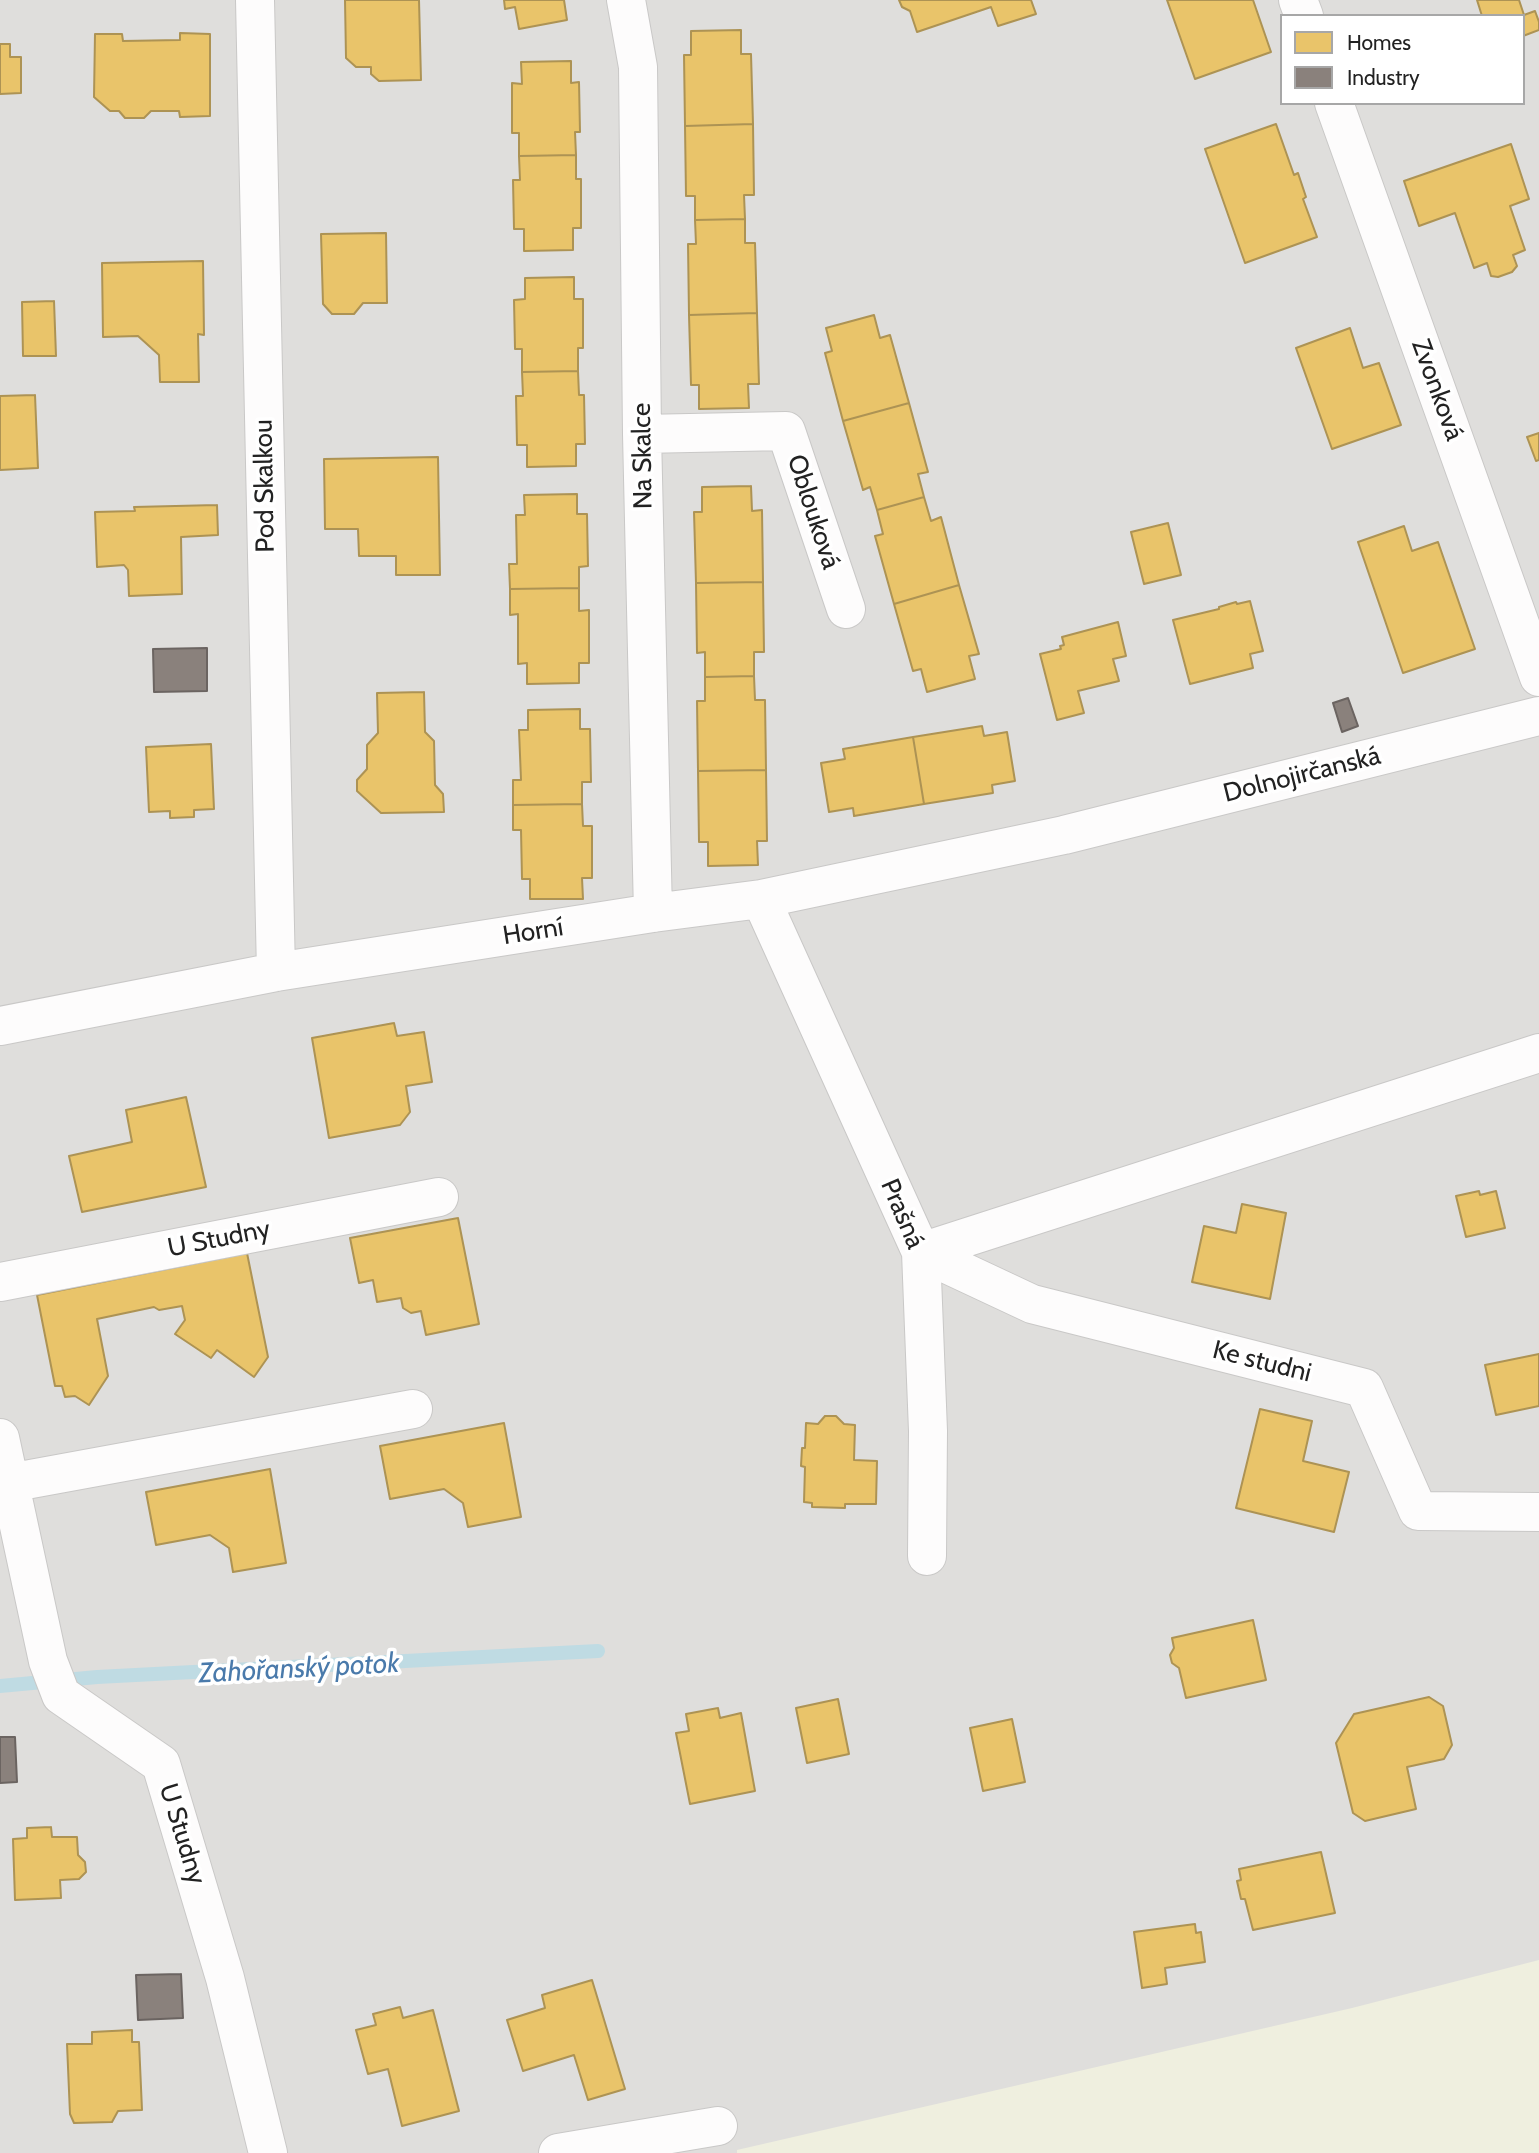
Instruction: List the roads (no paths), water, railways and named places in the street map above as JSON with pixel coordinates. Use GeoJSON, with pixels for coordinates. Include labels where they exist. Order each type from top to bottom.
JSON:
{"type":"FeatureCollection","features":[{"type":"Feature","properties":{"kind":"street","name":"Pod Skalkou"},"geometry":{"type":"LineString","coordinates":[[255,0],[276,972]]}},
{"type":"Feature","properties":{"kind":"street","name":"Na Skalce"},"geometry":{"type":"LineString","coordinates":[[626,0],[638,67],[642,435],[653,913]]}},
{"type":"Feature","properties":{"kind":"street","name":"Zvonková"},"geometry":{"type":"LineString","coordinates":[[1335,105],[1539,677]]}},
{"type":"Feature","properties":{"kind":"street","name":"Oblouková"},"geometry":{"type":"LineString","coordinates":[[642,435],[786,431],[846,609]]}},
{"type":"Feature","properties":{"kind":"street","name":"Dolnojirčanská"},"geometry":{"type":"LineString","coordinates":[[1065,835],[1539,716]]}},
{"type":"Feature","properties":{"kind":"street","name":"Horní"},"geometry":{"type":"LineString","coordinates":[[0,1026],[276,972],[653,913],[761,899],[1065,835]]}},
{"type":"Feature","properties":{"kind":"street","name":"Prašná"},"geometry":{"type":"LineString","coordinates":[[761,899],[920,1252],[928,1431],[927,1556]]}},
{"type":"Feature","properties":{"kind":"street"},"geometry":{"type":"LineString","coordinates":[[920,1252],[1539,1053]]}},
{"type":"Feature","properties":{"kind":"street","name":"U Studny"},"geometry":{"type":"LineString","coordinates":[[0,1282],[439,1197]]}},
{"type":"Feature","properties":{"kind":"street","name":"Ke studni"},"geometry":{"type":"LineString","coordinates":[[920,1252],[1032,1304],[1364,1388],[1418,1511],[1539,1512]]}},
{"type":"Feature","properties":{"kind":"street"},"geometry":{"type":"LineString","coordinates":[[9,1483],[414,1409]]}},
{"type":"Feature","properties":{"kind":"street","name":"U Studny"},"geometry":{"type":"LineString","coordinates":[[0,1438],[55,1678],[161,1764],[225,1978],[268,2153]]}},
{"type":"Feature","properties":{"kind":"street"},"geometry":{"type":"LineString","coordinates":[[558,2153],[718,2126]]}},
{"type":"Feature","properties":{"kind":"waterway","name":"Zahořanský potok"},"geometry":{"type":"LineString","coordinates":[[0,1686],[97,1677],[598,1651]]}}]}
